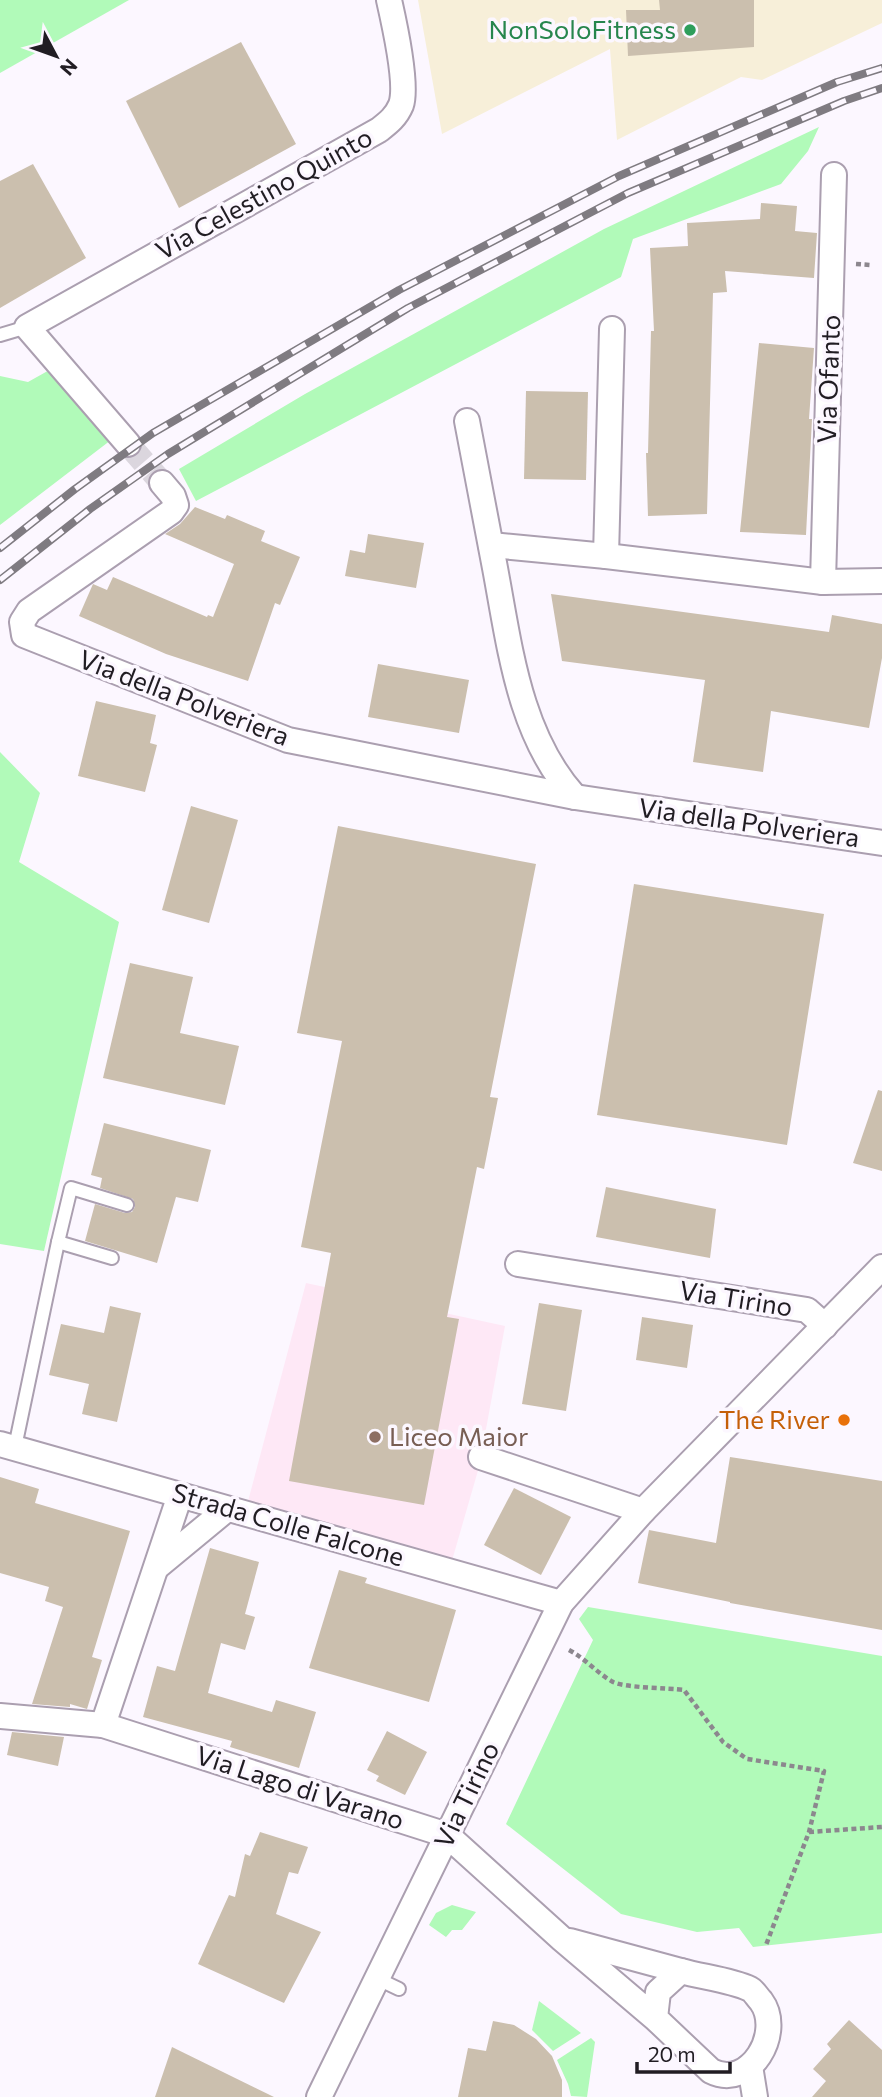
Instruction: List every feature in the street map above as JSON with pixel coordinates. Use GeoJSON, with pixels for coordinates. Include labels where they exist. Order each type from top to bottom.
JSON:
{"type":"FeatureCollection","features":[{"type":"Feature","properties":{"kind":"street","name":"Via Celestino Quinto"},"geometry":{"type":"LineString","coordinates":[[27,327],[379,130],[395,117],[402,103],[402,86],[389,0]]}},
{"type":"Feature","properties":{"kind":"street","name":"Via Ofanto"},"geometry":{"type":"LineString","coordinates":[[823,582],[834,175]]}},
{"type":"Feature","properties":{"kind":"street"},"geometry":{"type":"LineString","coordinates":[[27,327],[128,444]]}},
{"type":"Feature","properties":{"kind":"street"},"geometry":{"type":"LineString","coordinates":[[606,556],[612,329]]}},
{"type":"Feature","properties":{"kind":"street"},"geometry":{"type":"LineString","coordinates":[[467,421],[509,640],[528,723],[556,776],[575,797]]}},
{"type":"Feature","properties":{"kind":"street","name":"Via della Polveriera"},"geometry":{"type":"LineString","coordinates":[[162,484],[173,496],[176,505],[171,512],[29,611],[22,622],[24,635],[288,740],[575,797],[882,843]]}},
{"type":"Feature","properties":{"kind":"street"},"geometry":{"type":"LineString","coordinates":[[491,545],[823,582],[882,581]]}},
{"type":"Feature","properties":{"kind":"street","name":"Via Tirino"},"geometry":{"type":"LineString","coordinates":[[518,1265],[807,1310],[825,1326]]}},
{"type":"Feature","properties":{"kind":"street","name":"Via Tirino"},"geometry":{"type":"LineString","coordinates":[[318,2097],[388,1984],[447,1835],[561,1603],[643,1511],[882,1267]]}},
{"type":"Feature","properties":{"kind":"street","name":"Strada Colle Falcone"},"geometry":{"type":"LineString","coordinates":[[7,1445],[561,1603]]}},
{"type":"Feature","properties":{"kind":"street"},"geometry":{"type":"LineString","coordinates":[[481,1457],[643,1511]]}},
{"type":"Feature","properties":{"kind":"street"},"geometry":{"type":"LineString","coordinates":[[103,1725],[180,1495]]}},
{"type":"Feature","properties":{"kind":"street"},"geometry":{"type":"LineString","coordinates":[[157,1567],[227,1509]]}},
{"type":"Feature","properties":{"kind":"street","name":"Via Lago di Varano"},"geometry":{"type":"LineString","coordinates":[[0,1716],[103,1725],[447,1835],[562,1939],[655,2018]]}},
{"type":"Feature","properties":{"kind":"street","name":"Via Lago di Varano"},"geometry":{"type":"LineString","coordinates":[[562,1939],[681,1971]]}},
{"type":"Feature","properties":{"kind":"street"},"geometry":{"type":"LineString","coordinates":[[681,1971],[752,1990],[765,2007],[769,2027],[764,2049],[750,2066],[734,2075],[721,2076],[711,2071],[655,2018],[658,1993],[681,1971]]}},
{"type":"Feature","properties":{"kind":"street"},"geometry":{"type":"LineString","coordinates":[[750,2066],[755,2097]]}},
{"type":"Feature","properties":{"kind":"lane"},"geometry":{"type":"LineString","coordinates":[[0,335],[27,327]]}},
{"type":"Feature","properties":{"kind":"lane","name":"Strada Colle Falcone"},"geometry":{"type":"LineString","coordinates":[[7,1445],[71,1188],[127,1205]]}},
{"type":"Feature","properties":{"kind":"lane"},"geometry":{"type":"LineString","coordinates":[[58,1242],[112,1258]]}},
{"type":"Feature","properties":{"kind":"path"},"geometry":{"type":"LineString","coordinates":[[584,1658],[616,1684],[684,1690],[723,1741],[747,1759],[824,1771],[809,1832],[766,1945]]}},
{"type":"Feature","properties":{"kind":"path"},"geometry":{"type":"LineString","coordinates":[[809,1832],[882,1827]]}},
{"type":"Feature","properties":{"kind":"shaded area"},"geometry":{"type":"Polygon","coordinates":[[[418,0],[882,0],[882,23],[762,80],[741,77],[617,140],[610,49],[442,134],[418,0]]]}},
{"type":"Feature","properties":{"kind":"shaded area","name":"Liceo Maior"},"geometry":{"type":"Polygon","coordinates":[[[306,1283],[505,1326],[479,1467],[451,1564],[247,1505],[306,1283]]]}},
{"type":"Feature","properties":{"kind":"green space"},"geometry":{"type":"Polygon","coordinates":[[[0,0],[129,0],[0,73],[0,0]]]}},
{"type":"Feature","properties":{"kind":"green space"},"geometry":{"type":"Polygon","coordinates":[[[819,127],[808,151],[781,184],[633,239],[621,277],[196,501],[179,469],[305,394],[604,229],[819,127]]]}},
{"type":"Feature","properties":{"kind":"green space"},"geometry":{"type":"Polygon","coordinates":[[[53,368],[111,440],[0,525],[0,376],[28,382],[53,368]]]}},
{"type":"Feature","properties":{"kind":"green space"},"geometry":{"type":"Polygon","coordinates":[[[0,752],[40,793],[19,862],[119,922],[44,1251],[0,1244],[0,752]]]}},
{"type":"Feature","properties":{"kind":"green space"},"geometry":{"type":"Polygon","coordinates":[[[588,1607],[882,1656],[882,1933],[753,1947],[739,1928],[697,1932],[621,1914],[506,1824],[593,1640],[579,1619],[588,1607]]]}},
{"type":"Feature","properties":{"kind":"green space"},"geometry":{"type":"Polygon","coordinates":[[[452,1905],[476,1912],[462,1930],[452,1930],[446,1937],[429,1925],[436,1913],[452,1905]]]}},
{"type":"Feature","properties":{"kind":"green space"},"geometry":{"type":"Polygon","coordinates":[[[539,2001],[581,2033],[553,2051],[532,2030],[539,2001]]]}},
{"type":"Feature","properties":{"kind":"green space"},"geometry":{"type":"Polygon","coordinates":[[[591,2038],[595,2042],[587,2097],[571,2096],[557,2060],[591,2038]]]}},
{"type":"Feature","properties":{"kind":"building"},"geometry":{"type":"Polygon","coordinates":[[[659,0],[754,0],[754,47],[628,56],[626,10],[660,10],[659,0]]]}},
{"type":"Feature","properties":{"kind":"building"},"geometry":{"type":"Polygon","coordinates":[[[241,42],[296,144],[179,208],[126,101],[241,42]]]}},
{"type":"Feature","properties":{"kind":"building"},"geometry":{"type":"Polygon","coordinates":[[[33,164],[86,258],[0,308],[0,181],[33,164]]]}},
{"type":"Feature","properties":{"kind":"building"},"geometry":{"type":"Polygon","coordinates":[[[761,203],[797,206],[795,231],[817,233],[814,278],[725,271],[727,292],[713,293],[707,514],[648,516],[646,453],[651,331],[654,331],[650,248],[688,246],[687,223],[760,219],[761,203]]]}},
{"type":"Feature","properties":{"kind":"building"},"geometry":{"type":"Polygon","coordinates":[[[759,343],[814,348],[806,535],[740,532],[759,343]]]}},
{"type":"Feature","properties":{"kind":"building"},"geometry":{"type":"Polygon","coordinates":[[[526,391],[588,392],[586,480],[524,479],[526,391]]]}},
{"type":"Feature","properties":{"kind":"building"},"geometry":{"type":"Polygon","coordinates":[[[195,507],[225,519],[227,515],[265,531],[261,541],[300,557],[280,605],[275,603],[248,681],[166,654],[79,616],[93,584],[107,590],[113,577],[207,617],[213,617],[234,564],[165,534],[180,524],[195,507]]]}},
{"type":"Feature","properties":{"kind":"building"},"geometry":{"type":"Polygon","coordinates":[[[368,534],[424,543],[416,588],[345,576],[350,550],[365,553],[368,534]]]}},
{"type":"Feature","properties":{"kind":"building"},"geometry":{"type":"Polygon","coordinates":[[[551,594],[829,632],[832,615],[882,624],[882,658],[869,728],[771,711],[763,772],[693,762],[705,680],[562,661],[551,594]]]}},
{"type":"Feature","properties":{"kind":"building"},"geometry":{"type":"Polygon","coordinates":[[[378,664],[469,680],[459,733],[368,717],[378,664]]]}},
{"type":"Feature","properties":{"kind":"building"},"geometry":{"type":"Polygon","coordinates":[[[96,701],[156,715],[150,743],[157,745],[145,792],[78,776],[96,701]]]}},
{"type":"Feature","properties":{"kind":"building"},"geometry":{"type":"Polygon","coordinates":[[[191,806],[238,820],[209,923],[162,910],[191,806]]]}},
{"type":"Feature","properties":{"kind":"building"},"geometry":{"type":"Polygon","coordinates":[[[338,826],[536,864],[490,1097],[498,1098],[484,1169],[477,1167],[447,1317],[459,1319],[424,1505],[289,1481],[331,1253],[301,1247],[342,1041],[297,1033],[338,826]]]}},
{"type":"Feature","properties":{"kind":"building"},"geometry":{"type":"Polygon","coordinates":[[[634,884],[824,914],[787,1145],[597,1115],[634,884]]]}},
{"type":"Feature","properties":{"kind":"building"},"geometry":{"type":"Polygon","coordinates":[[[130,963],[193,977],[180,1033],[239,1046],[225,1105],[103,1078],[130,963]]]}},
{"type":"Feature","properties":{"kind":"building"},"geometry":{"type":"Polygon","coordinates":[[[878,1090],[882,1091],[882,1171],[853,1163],[878,1090]]]}},
{"type":"Feature","properties":{"kind":"building"},"geometry":{"type":"Polygon","coordinates":[[[104,1123],[211,1150],[198,1202],[176,1197],[157,1263],[85,1241],[95,1204],[125,1213],[132,1212],[135,1207],[133,1199],[100,1188],[102,1178],[91,1175],[104,1123]]]}},
{"type":"Feature","properties":{"kind":"building"},"geometry":{"type":"Polygon","coordinates":[[[606,1187],[716,1209],[710,1258],[596,1237],[606,1187]]]}},
{"type":"Feature","properties":{"kind":"building"},"geometry":{"type":"Polygon","coordinates":[[[539,1303],[582,1310],[566,1411],[522,1404],[539,1303]]]}},
{"type":"Feature","properties":{"kind":"building"},"geometry":{"type":"Polygon","coordinates":[[[110,1306],[141,1313],[117,1422],[82,1414],[89,1384],[49,1375],[61,1324],[104,1333],[110,1306]]]}},
{"type":"Feature","properties":{"kind":"building"},"geometry":{"type":"Polygon","coordinates":[[[642,1317],[693,1325],[687,1368],[636,1360],[642,1317]]]}},
{"type":"Feature","properties":{"kind":"building"},"geometry":{"type":"Polygon","coordinates":[[[730,1457],[882,1481],[882,1630],[730,1603],[638,1583],[649,1530],[716,1543],[730,1457]]]}},
{"type":"Feature","properties":{"kind":"building"},"geometry":{"type":"Polygon","coordinates":[[[0,1477],[39,1489],[35,1503],[130,1531],[92,1657],[102,1660],[87,1709],[70,1704],[70,1707],[32,1704],[63,1607],[45,1601],[49,1587],[0,1573],[0,1477]]]}},
{"type":"Feature","properties":{"kind":"building"},"geometry":{"type":"Polygon","coordinates":[[[514,1488],[571,1517],[541,1575],[484,1545],[514,1488]]]}},
{"type":"Feature","properties":{"kind":"building"},"geometry":{"type":"Polygon","coordinates":[[[210,1548],[259,1562],[245,1614],[255,1617],[245,1650],[221,1643],[208,1693],[272,1712],[276,1700],[316,1712],[299,1768],[230,1747],[232,1741],[143,1717],[157,1666],[175,1671],[210,1548]]]}},
{"type":"Feature","properties":{"kind":"building"},"geometry":{"type":"Polygon","coordinates":[[[339,1570],[367,1578],[365,1583],[456,1610],[429,1702],[309,1668],[339,1570]]]}},
{"type":"Feature","properties":{"kind":"building"},"geometry":{"type":"Polygon","coordinates":[[[387,1731],[427,1752],[405,1795],[376,1781],[379,1776],[367,1770],[387,1731]]]}},
{"type":"Feature","properties":{"kind":"building"},"geometry":{"type":"Polygon","coordinates":[[[12,1732],[64,1737],[58,1766],[7,1755],[12,1732]]]}},
{"type":"Feature","properties":{"kind":"building"},"geometry":{"type":"Polygon","coordinates":[[[260,1832],[308,1847],[298,1874],[289,1872],[276,1914],[321,1932],[284,2003],[198,1964],[229,1895],[235,1897],[245,1854],[250,1856],[260,1832]]]}},
{"type":"Feature","properties":{"kind":"building"},"geometry":{"type":"Polygon","coordinates":[[[849,2020],[882,2050],[882,2097],[812,2097],[826,2081],[813,2069],[831,2049],[827,2044],[849,2020]]]}},
{"type":"Feature","properties":{"kind":"building"},"geometry":{"type":"Polygon","coordinates":[[[493,2021],[514,2025],[536,2039],[552,2056],[562,2080],[562,2097],[458,2097],[468,2048],[486,2051],[493,2021]]]}},
{"type":"Feature","properties":{"kind":"building"},"geometry":{"type":"Polygon","coordinates":[[[172,2047],[274,2097],[155,2097],[172,2047]]]}},
{"type":"Feature","properties":{"kind":"tunnel"},"geometry":{"type":"LineString","coordinates":[[128,444],[162,483]]}},
{"type":"Feature","properties":{"kind":"railway"},"geometry":{"type":"LineString","coordinates":[[0,548],[75,489],[153,433],[399,290],[619,176],[837,82],[882,68]]}},
{"type":"Feature","properties":{"kind":"railway"},"geometry":{"type":"LineString","coordinates":[[0,580],[90,509],[168,454],[408,308],[628,193],[844,101],[882,88]]}},
{"type":"Feature","properties":{"kind":"place","name":"NonSoloFitness"},"geometry":{"type":"Point","coordinates":[690,30]}},
{"type":"Feature","properties":{"kind":"place","name":"The River"},"geometry":{"type":"Point","coordinates":[844,1420]}},
{"type":"Feature","properties":{"kind":"place","name":"Liceo Maior"},"geometry":{"type":"Point","coordinates":[375,1437]}}]}
